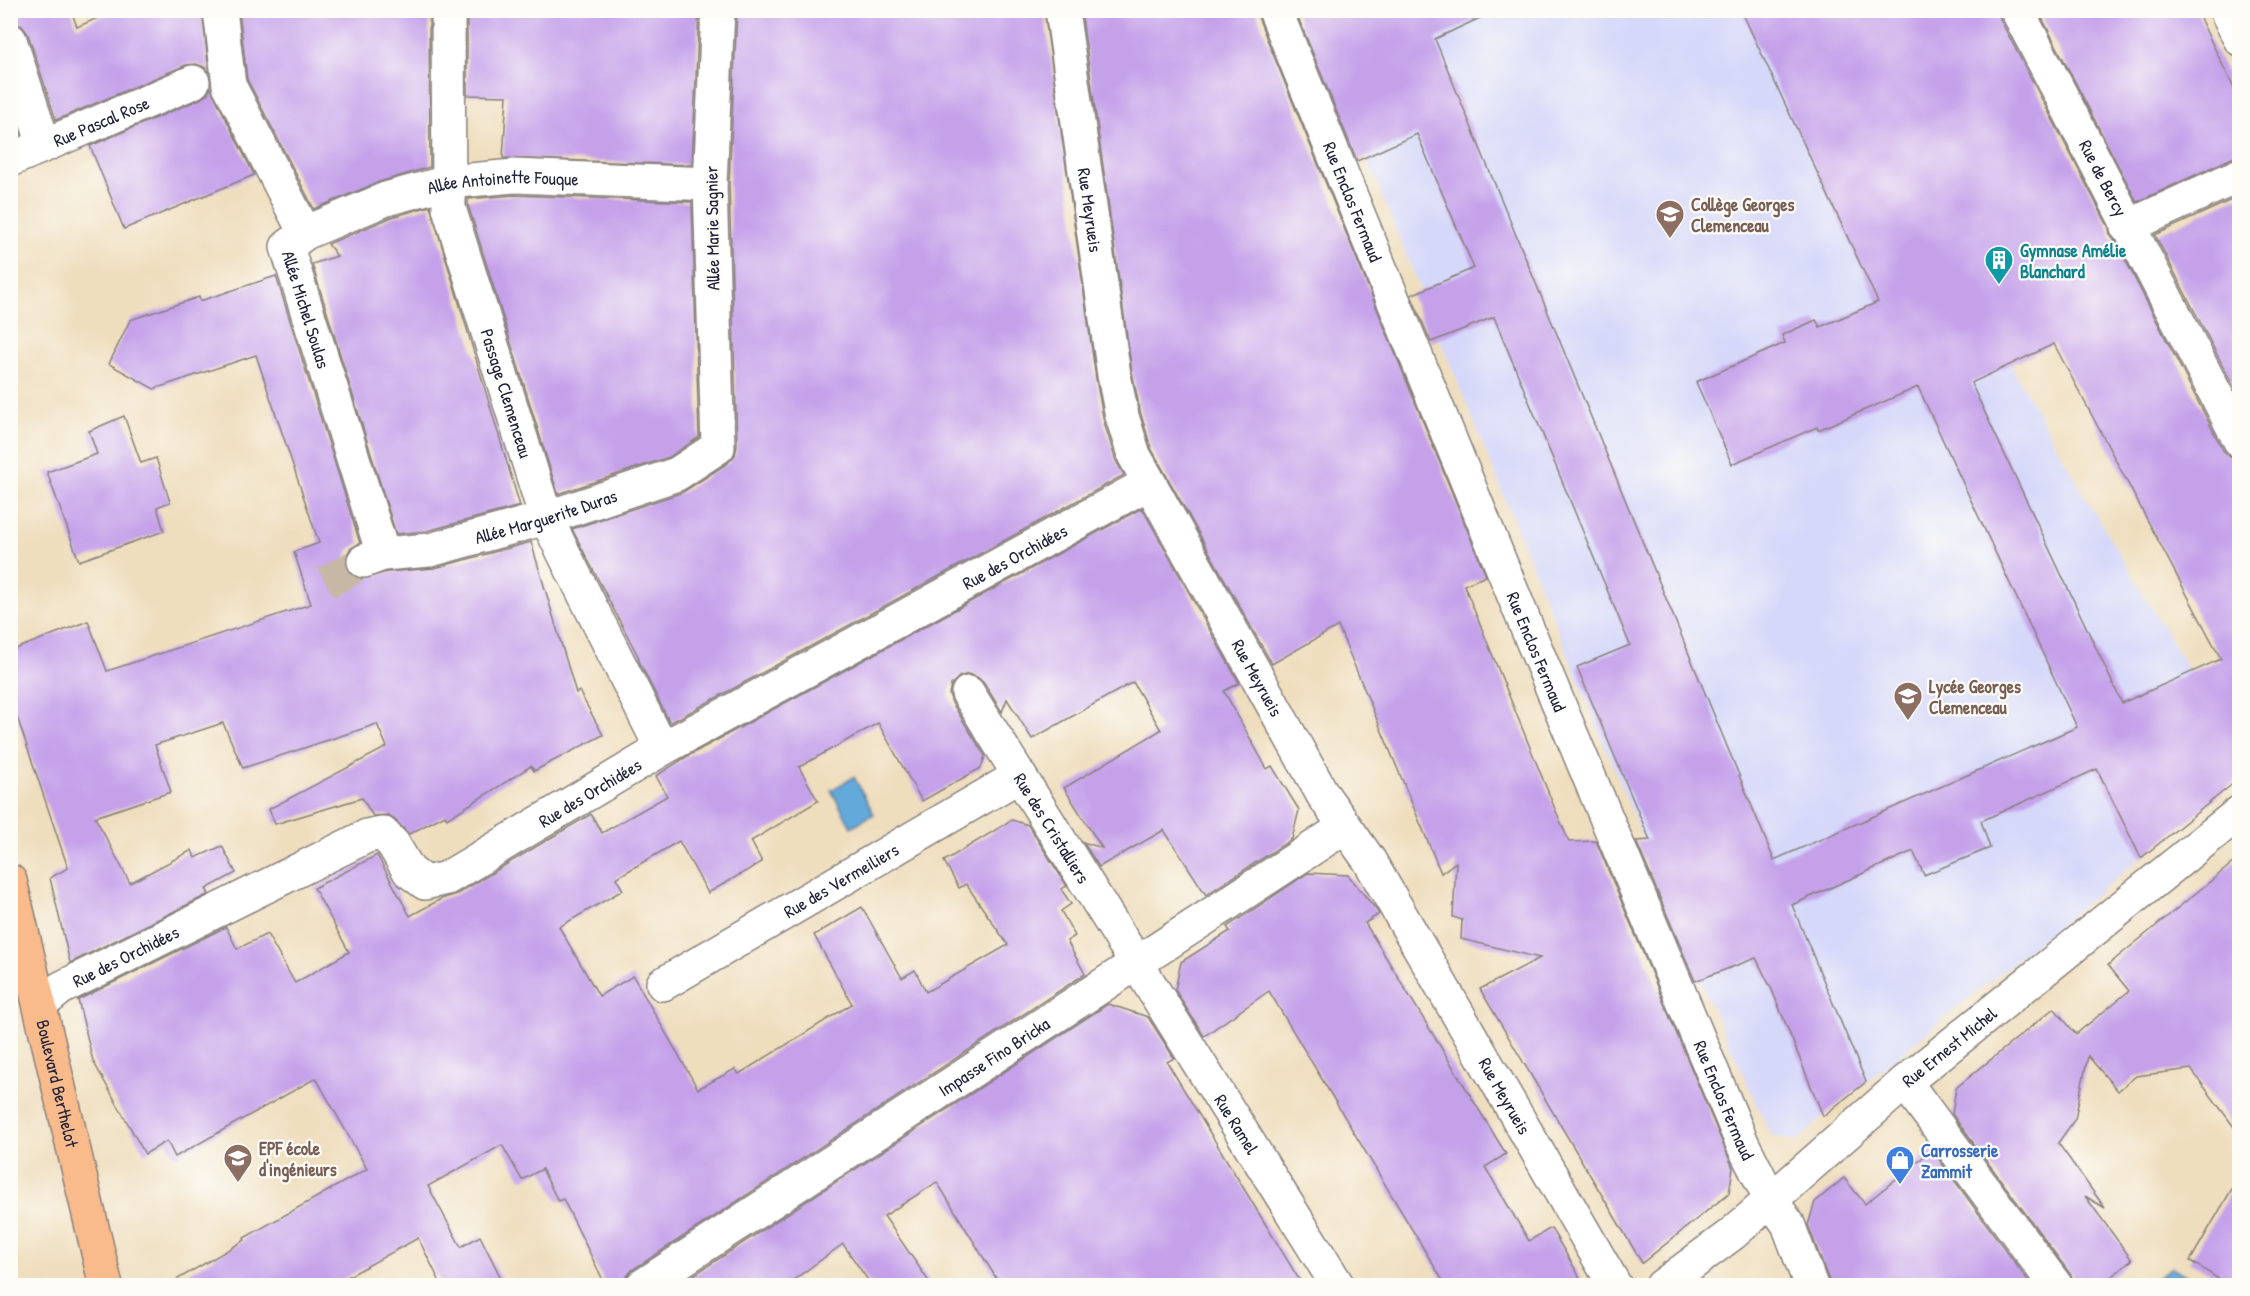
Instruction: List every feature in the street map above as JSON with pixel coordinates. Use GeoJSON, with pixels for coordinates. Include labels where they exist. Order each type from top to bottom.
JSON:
{"type":"FeatureCollection","features":[{"type":"Feature","properties":{"kind":"main road","name":"Boulevard Berthelot"},"geometry":{"type":"LineString","coordinates":[[10,881],[106,1286]]}},
{"type":"Feature","properties":{"kind":"street","name":"Allée Michel Soulas"},"geometry":{"type":"LineString","coordinates":[[220,10],[229,85],[305,233],[287,248],[373,557]]}},
{"type":"Feature","properties":{"kind":"street","name":"Passage Clemenceau"},"geometry":{"type":"LineString","coordinates":[[448,10],[449,208],[546,518],[662,749]]}},
{"type":"Feature","properties":{"kind":"street","name":"Allée Marie Sagnier"},"geometry":{"type":"LineString","coordinates":[[718,10],[710,184],[718,447]]}},
{"type":"Feature","properties":{"kind":"street","name":"Rue Meyrueis"},"geometry":{"type":"LineString","coordinates":[[1062,10],[1120,406],[1134,455],[1323,795],[1369,860],[1615,1286]]}},
{"type":"Feature","properties":{"kind":"street","name":"Rue Enclos Fermaud"},"geometry":{"type":"LineString","coordinates":[[1275,10],[1541,661],[1743,1145],[1772,1200],[1788,1224],[1811,1286]]}},
{"type":"Feature","properties":{"kind":"street","name":"Rue de Bercy"},"geometry":{"type":"LineString","coordinates":[[2017,10],[2127,227],[2240,441]]}},
{"type":"Feature","properties":{"kind":"street"},"geometry":{"type":"LineString","coordinates":[[2226,10],[2240,39]]}},
{"type":"Feature","properties":{"kind":"street"},"geometry":{"type":"LineString","coordinates":[[10,40],[44,146]]}},
{"type":"Feature","properties":{"kind":"street","name":"Rue Pascal Rose"},"geometry":{"type":"LineString","coordinates":[[10,160],[192,82]]}},
{"type":"Feature","properties":{"kind":"street"},"geometry":{"type":"LineString","coordinates":[[2127,227],[2240,175]]}},
{"type":"Feature","properties":{"kind":"street","name":"Allée Antoinette Fouque"},"geometry":{"type":"LineString","coordinates":[[305,233],[386,199],[448,182],[514,176],[710,184]]}},
{"type":"Feature","properties":{"kind":"street","name":"Allée Marguerite Duras"},"geometry":{"type":"LineString","coordinates":[[373,557],[430,550],[546,518],[677,474],[718,447]]}},
{"type":"Feature","properties":{"kind":"street","name":"Rue des Orchidées"},"geometry":{"type":"LineString","coordinates":[[40,1005],[61,988],[367,836],[382,833],[393,844],[409,871],[425,883],[447,878],[662,749],[1149,483]]}},
{"type":"Feature","properties":{"kind":"street","name":"Rue des Cristalliers"},"geometry":{"type":"LineString","coordinates":[[968,693],[1135,963]]}},
{"type":"Feature","properties":{"kind":"street","name":"Rue des Vermeiliers"},"geometry":{"type":"LineString","coordinates":[[663,984],[1019,776]]}},
{"type":"Feature","properties":{"kind":"street","name":"Rue Ernest Michel"},"geometry":{"type":"LineString","coordinates":[[1662,1286],[1772,1200],[1801,1171],[1905,1082],[2240,812]]}},
{"type":"Feature","properties":{"kind":"street","name":"Impasse Fino Bricka"},"geometry":{"type":"LineString","coordinates":[[642,1286],[1345,828]]}},
{"type":"Feature","properties":{"kind":"street","name":"Rue Ramel"},"geometry":{"type":"LineString","coordinates":[[1135,963],[1338,1286]]}},
{"type":"Feature","properties":{"kind":"street"},"geometry":{"type":"LineString","coordinates":[[1905,1082],[2056,1286]]}},
{"type":"Feature","properties":{"kind":"shaded area","name":"Lycée Georges Clemenceau"},"geometry":{"type":"Polygon","coordinates":[[[1380,11],[1828,11],[1987,324],[2089,503],[2239,755],[2211,801],[1824,1116],[1797,1142],[1771,1135],[1703,988],[1358,136],[1380,11]]]}},
{"type":"Feature","properties":{"kind":"water"},"geometry":{"type":"Polygon","coordinates":[[[854,777],[874,814],[851,827],[831,790],[854,777]]]}},
{"type":"Feature","properties":{"kind":"water"},"geometry":{"type":"Polygon","coordinates":[[[2172,1267],[2201,1285],[2148,1285],[2172,1267]]]}},
{"type":"Feature","properties":{"kind":"building"},"geometry":{"type":"Polygon","coordinates":[[[10,10],[71,10],[77,27],[116,10],[202,10],[209,72],[196,64],[186,65],[56,120],[28,34],[22,26],[10,22],[10,10]]]}},
{"type":"Feature","properties":{"kind":"building"},"geometry":{"type":"Polygon","coordinates":[[[239,10],[429,10],[430,167],[379,182],[314,209],[247,79],[239,10]]]}},
{"type":"Feature","properties":{"kind":"building"},"geometry":{"type":"Polygon","coordinates":[[[467,10],[699,10],[692,165],[503,158],[507,96],[467,95],[467,10]]]}},
{"type":"Feature","properties":{"kind":"building"},"geometry":{"type":"Polygon","coordinates":[[[737,10],[1044,10],[1096,379],[1104,422],[1116,461],[1124,475],[670,723],[572,529],[683,492],[728,463],[735,455],[737,446],[729,184],[737,10]]]}},
{"type":"Feature","properties":{"kind":"building"},"geometry":{"type":"Polygon","coordinates":[[[1081,10],[1257,10],[1486,576],[1464,585],[1553,804],[1569,842],[1596,841],[1733,1168],[1729,1193],[1642,1263],[1480,989],[1540,958],[1461,939],[1462,920],[1453,917],[1456,862],[1441,873],[1338,626],[1272,664],[1151,448],[1132,372],[1081,10]]]}},
{"type":"Feature","properties":{"kind":"building"},"geometry":{"type":"Polygon","coordinates":[[[1295,10],[1497,10],[1435,39],[1774,860],[2077,727],[1918,387],[1732,464],[1696,382],[1785,343],[1782,335],[1816,320],[1820,327],[1878,302],[1741,10],[1998,10],[2000,19],[2109,228],[2110,235],[2116,242],[2223,450],[2230,457],[2240,460],[2240,778],[2141,858],[2097,769],[1981,821],[1990,848],[1924,875],[1913,851],[1792,905],[1866,1082],[1823,1116],[1772,990],[1756,958],[1695,981],[1636,841],[1650,840],[1577,667],[1630,645],[1494,317],[1431,342],[1411,295],[1474,268],[1417,134],[1357,161],[1295,10]],[[2054,344],[1971,383],[2122,703],[2221,659],[2054,344]]]}},
{"type":"Feature","properties":{"kind":"building"},"geometry":{"type":"Polygon","coordinates":[[[2038,10],[2196,10],[2240,101],[2240,157],[2232,158],[2137,202],[2038,10]]]}},
{"type":"Feature","properties":{"kind":"building"},"geometry":{"type":"Polygon","coordinates":[[[210,87],[254,175],[124,229],[90,146],[200,99],[208,94],[210,87]]]}},
{"type":"Feature","properties":{"kind":"building"},"geometry":{"type":"Polygon","coordinates":[[[10,102],[21,134],[10,138],[10,102]]]}},
{"type":"Feature","properties":{"kind":"building"},"geometry":{"type":"Polygon","coordinates":[[[514,195],[692,202],[699,437],[669,457],[558,494],[468,205],[468,199],[514,195]]]}},
{"type":"Feature","properties":{"kind":"building"},"geometry":{"type":"Polygon","coordinates":[[[2240,196],[2240,399],[2155,235],[2240,196]]]}},
{"type":"Feature","properties":{"kind":"building"},"geometry":{"type":"Polygon","coordinates":[[[430,206],[520,506],[427,531],[396,534],[312,264],[337,256],[328,244],[392,217],[430,206]]]}},
{"type":"Feature","properties":{"kind":"building"},"geometry":{"type":"Polygon","coordinates":[[[276,276],[360,543],[350,549],[346,557],[346,567],[352,575],[361,579],[387,572],[435,568],[531,542],[576,693],[579,691],[603,735],[534,771],[531,766],[447,819],[445,815],[409,834],[388,815],[373,816],[362,798],[275,824],[269,809],[387,747],[377,724],[243,768],[223,723],[155,745],[171,792],[95,817],[130,883],[192,850],[195,858],[222,846],[236,873],[206,889],[209,894],[70,963],[50,878],[68,868],[10,696],[10,651],[88,621],[107,671],[311,604],[294,552],[319,543],[256,355],[154,389],[109,364],[130,320],[199,297],[200,301],[276,276]]]}},
{"type":"Feature","properties":{"kind":"building"},"geometry":{"type":"Polygon","coordinates":[[[124,416],[141,463],[156,458],[170,502],[157,507],[164,531],[79,561],[47,472],[97,454],[89,431],[124,416]]]}},
{"type":"Feature","properties":{"kind":"building"},"geometry":{"type":"Polygon","coordinates":[[[1142,508],[1239,683],[1224,691],[1267,769],[1272,766],[1299,810],[1292,839],[1206,895],[1164,830],[1099,867],[1083,842],[1102,848],[1064,788],[1161,730],[1133,682],[1032,739],[1007,699],[1002,712],[984,683],[977,677],[968,674],[959,677],[951,685],[949,694],[952,703],[985,756],[981,768],[922,801],[878,723],[799,767],[818,801],[751,841],[762,862],[708,893],[679,841],[616,878],[623,890],[559,927],[599,996],[633,976],[698,1089],[735,1069],[739,1074],[852,1004],[814,935],[862,907],[902,978],[915,970],[926,992],[1008,945],[966,884],[959,888],[944,861],[1012,820],[1028,825],[1067,886],[1061,889],[1071,904],[1061,911],[1075,936],[1067,941],[1085,974],[632,1270],[626,1277],[624,1286],[606,1286],[563,1199],[558,1201],[542,1169],[522,1180],[502,1145],[428,1186],[461,1247],[480,1236],[505,1286],[442,1286],[418,1238],[331,1286],[166,1286],[245,1240],[244,1238],[367,1169],[316,1078],[175,1157],[167,1141],[145,1154],[93,1061],[78,1000],[226,927],[237,949],[267,934],[295,983],[349,952],[314,888],[377,855],[410,916],[441,899],[457,894],[591,814],[602,833],[667,796],[656,776],[686,757],[1142,508]]]}},
{"type":"Feature","properties":{"kind":"building"},"geometry":{"type":"Polygon","coordinates":[[[2240,857],[2240,1135],[2191,1069],[2136,1076],[2118,1091],[2088,1056],[2075,1119],[2058,1143],[2105,1208],[2085,1196],[2132,1260],[2100,1286],[2074,1286],[2071,1275],[1952,1114],[1956,1088],[2054,1008],[2076,1034],[2129,991],[2108,965],[2240,857]]]}},
{"type":"Feature","properties":{"kind":"building"},"geometry":{"type":"Polygon","coordinates":[[[1308,873],[1348,875],[1375,908],[1379,914],[1365,923],[1506,1154],[1485,1167],[1529,1241],[1551,1228],[1585,1286],[1446,1286],[1269,991],[1204,1036],[1175,990],[1181,962],[1230,931],[1227,927],[1308,873]]]}},
{"type":"Feature","properties":{"kind":"building"},"geometry":{"type":"Polygon","coordinates":[[[1108,1004],[1148,1017],[1174,1058],[1167,1062],[1303,1286],[1001,1286],[937,1182],[884,1216],[932,1286],[872,1286],[843,1244],[785,1286],[677,1286],[1108,1004]]]}},
{"type":"Feature","properties":{"kind":"building"},"geometry":{"type":"Polygon","coordinates":[[[1932,1150],[2032,1286],[1831,1286],[1808,1225],[1815,1202],[1844,1178],[1865,1204],[1932,1150]]]}},
{"type":"Feature","properties":{"kind":"building"},"geometry":{"type":"Polygon","coordinates":[[[2240,1175],[2240,1286],[2230,1286],[2190,1261],[2240,1175]]]}},
{"type":"Feature","properties":{"kind":"tunnel"},"geometry":{"type":"LineString","coordinates":[[326,583],[364,561]]}},
{"type":"Feature","properties":{"kind":"place","name":"Collège Georges Clemenceau"},"geometry":{"type":"Point","coordinates":[1670,240]}},
{"type":"Feature","properties":{"kind":"place","name":"Gymnase Amélie Blanchard"},"geometry":{"type":"Point","coordinates":[1999,286]}},
{"type":"Feature","properties":{"kind":"place","name":"Lycée Georges Clemenceau"},"geometry":{"type":"Point","coordinates":[1908,722]}},
{"type":"Feature","properties":{"kind":"place","name":"EPF école d'ingénieurs"},"geometry":{"type":"Point","coordinates":[238,1184]}},
{"type":"Feature","properties":{"kind":"place","name":"Carrosserie Zammit"},"geometry":{"type":"Point","coordinates":[1900,1186]}}]}
